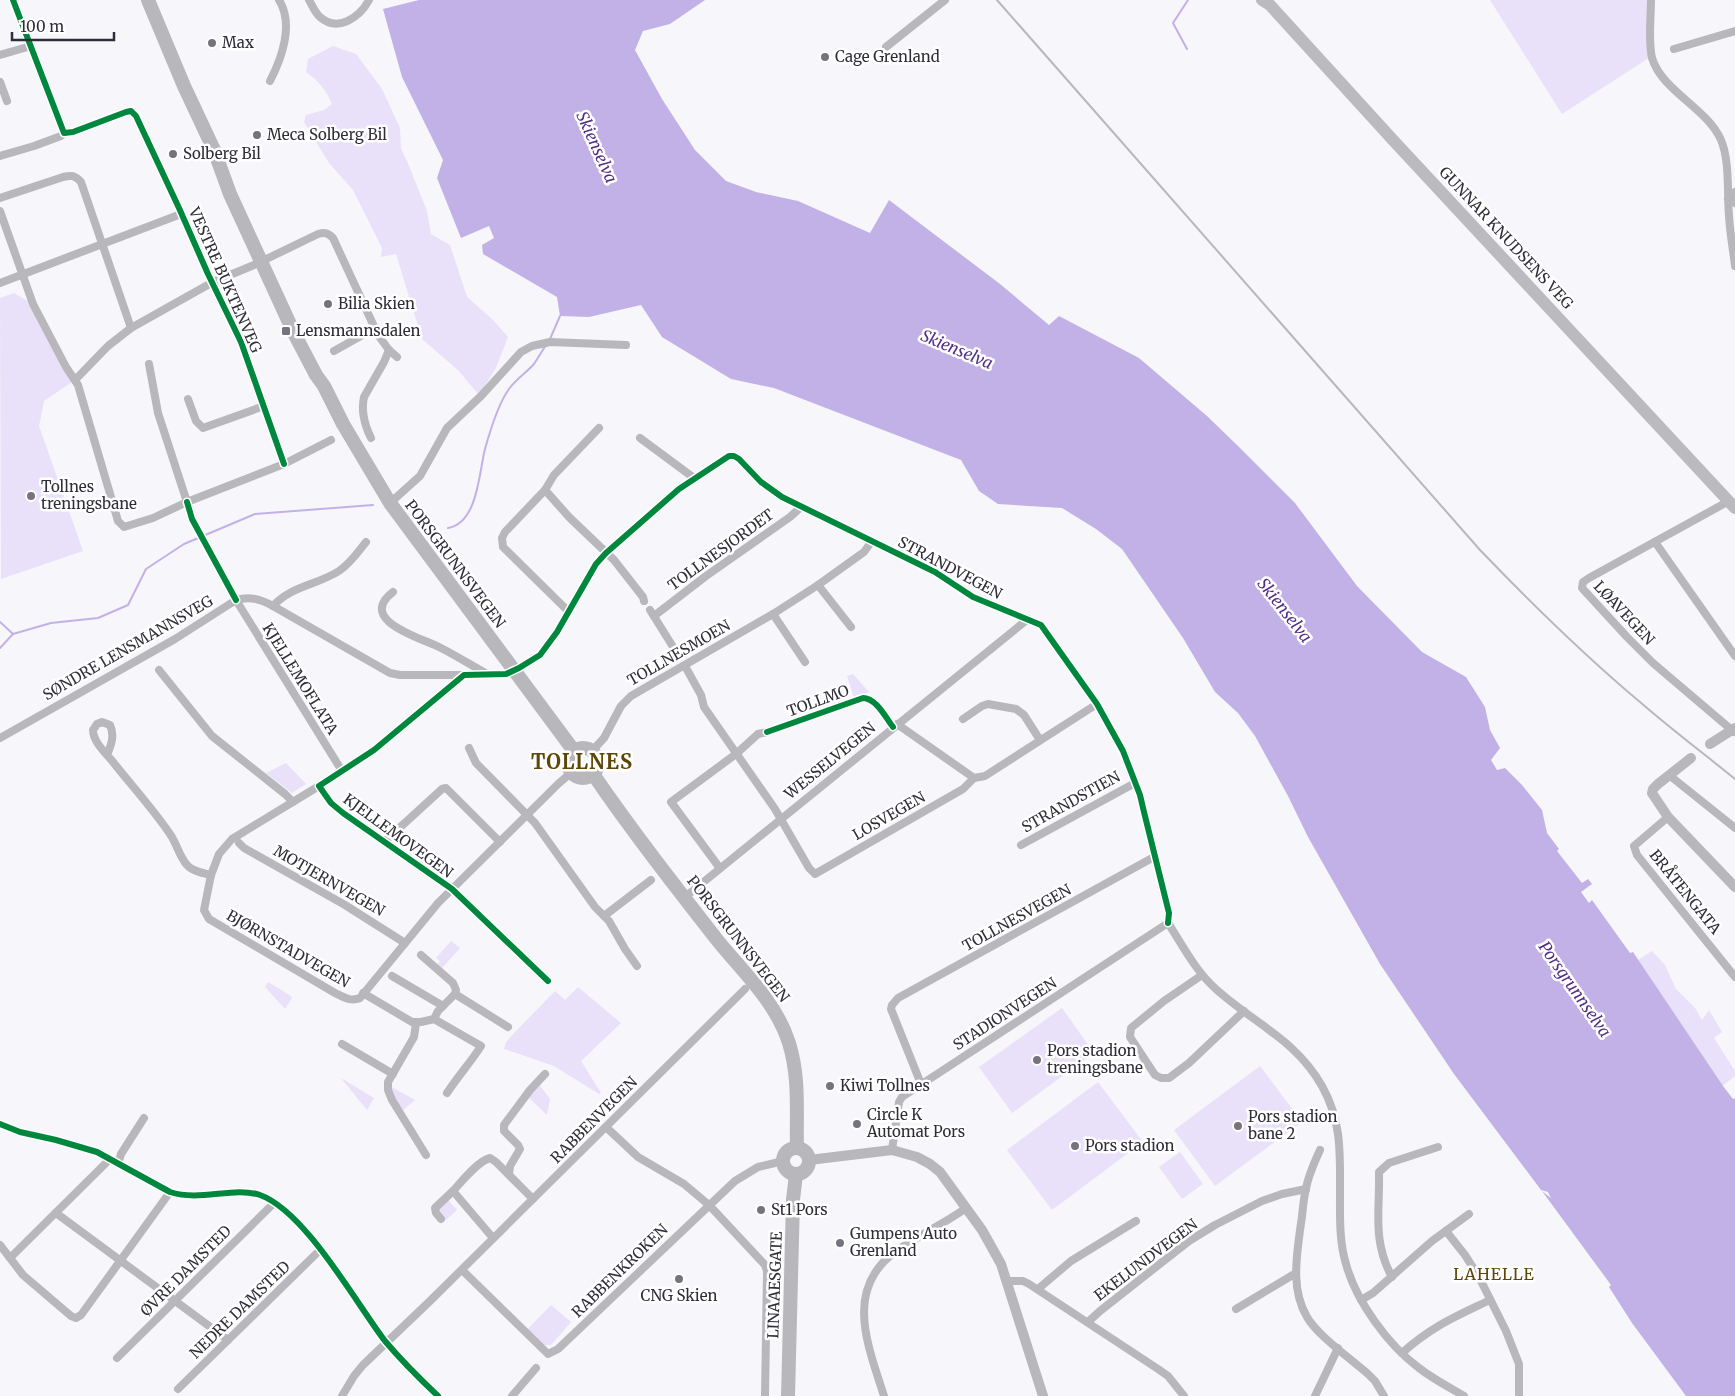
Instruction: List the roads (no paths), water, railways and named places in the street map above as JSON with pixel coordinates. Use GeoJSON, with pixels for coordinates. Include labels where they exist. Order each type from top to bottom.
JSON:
{"type":"FeatureCollection","features":[{"type":"Feature","properties":{"kind":"highway","name":"PORSGRUNNSVEGEN"},"geometry":{"type":"LineString","coordinates":[[139,0],[162,50],[184,86]]}},
{"type":"Feature","properties":{"kind":"highway","name":"PORSGRUNNSVEGEN"},"geometry":{"type":"LineString","coordinates":[[148,0],[184,86],[214,150],[230,194],[265,259],[294,333],[343,424],[390,504],[574,751]]}},
{"type":"Feature","properties":{"kind":"highway"},"geometry":{"type":"LineString","coordinates":[[585,748],[592,751],[598,762],[593,774],[584,778],[572,772],[568,761],[574,751],[585,748]]}},
{"type":"Feature","properties":{"kind":"highway","name":"PORSGRUNNSVEGEN"},"geometry":{"type":"LineString","coordinates":[[593,774],[720,943],[772,1007],[784,1030],[796,1078],[798,1110],[796,1148]]}},
{"type":"Feature","properties":{"kind":"highway"},"geometry":{"type":"LineString","coordinates":[[796,1148],[806,1153],[809,1160],[807,1169],[796,1174],[788,1171],[783,1161],[789,1150],[796,1148]]}},
{"type":"Feature","properties":{"kind":"highway","name":"LINAAESGATE"},"geometry":{"type":"LineString","coordinates":[[788,1396],[793,1205],[796,1174]]}},
{"type":"Feature","properties":{"kind":"main road","name":"GUNNAR KNUDSENS VEG"},"geometry":{"type":"LineString","coordinates":[[1266,2],[1728,501]]}},
{"type":"Feature","properties":{"kind":"street"},"geometry":{"type":"LineString","coordinates":[[0,156],[34,146],[61,136],[64,133],[13,0]]}},
{"type":"Feature","properties":{"kind":"street"},"geometry":{"type":"LineString","coordinates":[[270,81],[275,72],[286,30],[285,13],[279,0]]}},
{"type":"Feature","properties":{"kind":"street"},"geometry":{"type":"LineString","coordinates":[[309,0],[320,16],[332,22],[341,23],[356,17],[369,0]]}},
{"type":"Feature","properties":{"kind":"street"},"geometry":{"type":"LineString","coordinates":[[929,0],[936,8]]}},
{"type":"Feature","properties":{"kind":"street"},"geometry":{"type":"LineString","coordinates":[[886,47],[945,0]]}},
{"type":"Feature","properties":{"kind":"street"},"geometry":{"type":"LineString","coordinates":[[1650,0],[1651,42],[1654,62],[1667,81],[1704,118],[1719,137],[1732,201],[1735,266]]}},
{"type":"Feature","properties":{"kind":"street"},"geometry":{"type":"LineString","coordinates":[[1674,49],[1735,31]]}},
{"type":"Feature","properties":{"kind":"street"},"geometry":{"type":"LineString","coordinates":[[0,55],[31,46]]}},
{"type":"Feature","properties":{"kind":"street"},"geometry":{"type":"LineString","coordinates":[[0,82],[7,101]]}},
{"type":"Feature","properties":{"kind":"street","name":"VESTRE BUKTENVEG"},"geometry":{"type":"LineString","coordinates":[[64,133],[72,132],[126,112],[131,111],[136,116],[242,342],[284,464]]}},
{"type":"Feature","properties":{"kind":"street"},"geometry":{"type":"LineString","coordinates":[[0,198],[63,177],[71,175],[77,177],[81,182],[131,328]]}},
{"type":"Feature","properties":{"kind":"street"},"geometry":{"type":"LineString","coordinates":[[1732,201],[1735,192]]}},
{"type":"Feature","properties":{"kind":"street"},"geometry":{"type":"LineString","coordinates":[[0,211],[37,315],[78,385],[118,521],[124,527],[137,524],[284,464],[331,440]]}},
{"type":"Feature","properties":{"kind":"street","name":"VESTRE BUKTENVEG"},"geometry":{"type":"LineString","coordinates":[[0,283],[181,214]]}},
{"type":"Feature","properties":{"kind":"street"},"geometry":{"type":"LineString","coordinates":[[75,380],[108,346],[131,328],[213,282],[318,234],[329,234],[333,238],[375,328],[389,350],[397,356]]}},
{"type":"Feature","properties":{"kind":"street"},"geometry":{"type":"LineString","coordinates":[[334,351],[375,328]]}},
{"type":"Feature","properties":{"kind":"street"},"geometry":{"type":"LineString","coordinates":[[390,504],[420,476],[447,428],[481,396],[521,352],[532,346],[550,342],[626,346]]}},
{"type":"Feature","properties":{"kind":"street"},"geometry":{"type":"LineString","coordinates":[[371,438],[365,427],[364,397],[389,350]]}},
{"type":"Feature","properties":{"kind":"street"},"geometry":{"type":"LineString","coordinates":[[149,364],[158,413],[187,502]]}},
{"type":"Feature","properties":{"kind":"street"},"geometry":{"type":"LineString","coordinates":[[188,399],[196,422],[203,428],[264,406]]}},
{"type":"Feature","properties":{"kind":"street"},"geometry":{"type":"LineString","coordinates":[[568,611],[503,547],[502,542],[505,532],[545,490],[554,475],[600,428]]}},
{"type":"Feature","properties":{"kind":"street"},"geometry":{"type":"LineString","coordinates":[[640,438],[694,478]]}},
{"type":"Feature","properties":{"kind":"street","name":"STRANDVEGEN"},"geometry":{"type":"LineString","coordinates":[[514,671],[540,655],[556,632],[591,572],[606,553],[634,527],[694,478],[729,456],[734,456],[772,491],[935,572],[973,596],[1036,622],[1044,629],[1098,704],[1123,751],[1147,823],[1169,913],[1168,923]]}},
{"type":"Feature","properties":{"kind":"street"},"geometry":{"type":"LineString","coordinates":[[545,490],[569,517],[606,553],[644,601]]}},
{"type":"Feature","properties":{"kind":"street","name":"LØAVEGEN"},"geometry":{"type":"LineString","coordinates":[[1728,501],[1589,578],[1583,582],[1582,588],[1652,662],[1734,730]]}},
{"type":"Feature","properties":{"kind":"street","name":"TOLLNESJORDET"},"geometry":{"type":"LineString","coordinates":[[675,650],[652,613],[790,517],[802,506]]}},
{"type":"Feature","properties":{"kind":"street","name":"TOLLNESMOEN"},"geometry":{"type":"LineString","coordinates":[[592,751],[604,738],[617,712],[626,700],[774,614],[864,552],[872,541]]}},
{"type":"Feature","properties":{"kind":"street"},"geometry":{"type":"LineString","coordinates":[[273,606],[286,594],[340,570],[366,542]]}},
{"type":"Feature","properties":{"kind":"street"},"geometry":{"type":"LineString","coordinates":[[1655,542],[1735,656]]}},
{"type":"Feature","properties":{"kind":"street"},"geometry":{"type":"LineString","coordinates":[[818,585],[851,627]]}},
{"type":"Feature","properties":{"kind":"street"},"geometry":{"type":"LineString","coordinates":[[393,592],[383,601],[381,606],[385,618],[389,622],[404,632],[438,647],[487,674]]}},
{"type":"Feature","properties":{"kind":"street","name":"SØNDRE LENSMANNSVEG"},"geometry":{"type":"LineString","coordinates":[[0,738],[175,639],[236,600],[245,598],[254,598],[273,606],[390,673],[400,675],[464,675]]}},
{"type":"Feature","properties":{"kind":"street","name":"KJELLEMOFLATA"},"geometry":{"type":"LineString","coordinates":[[236,600],[342,771]]}},
{"type":"Feature","properties":{"kind":"street"},"geometry":{"type":"LineString","coordinates":[[774,614],[805,662]]}},
{"type":"Feature","properties":{"kind":"street","name":"WESSELVEGEN"},"geometry":{"type":"LineString","coordinates":[[685,896],[1028,619]]}},
{"type":"Feature","properties":{"kind":"street"},"geometry":{"type":"LineString","coordinates":[[685,666],[701,695],[704,707],[780,818]]}},
{"type":"Feature","properties":{"kind":"street"},"geometry":{"type":"LineString","coordinates":[[158,670],[212,736],[293,802]]}},
{"type":"Feature","properties":{"kind":"street"},"geometry":{"type":"LineString","coordinates":[[464,675],[506,674],[514,671]]}},
{"type":"Feature","properties":{"kind":"street","name":"KJELLEMOVEGEN"},"geometry":{"type":"LineString","coordinates":[[464,675],[374,750],[319,786],[337,808],[452,889],[548,981]]}},
{"type":"Feature","properties":{"kind":"street"},"geometry":{"type":"LineString","coordinates":[[963,719],[988,704],[1016,709],[1024,715],[1040,740]]}},
{"type":"Feature","properties":{"kind":"street","name":"LOSVEGEN"},"geometry":{"type":"LineString","coordinates":[[780,818],[809,868],[815,874],[963,789],[974,778],[985,776],[1098,704]]}},
{"type":"Feature","properties":{"kind":"street"},"geometry":{"type":"LineString","coordinates":[[897,724],[974,778]]}},
{"type":"Feature","properties":{"kind":"street"},"geometry":{"type":"LineString","coordinates":[[1710,744],[1734,730]]}},
{"type":"Feature","properties":{"kind":"street"},"geometry":{"type":"LineString","coordinates":[[720,867],[671,802],[736,754],[758,734],[767,732]]}},
{"type":"Feature","properties":{"kind":"street"},"geometry":{"type":"LineString","coordinates":[[469,748],[476,763],[527,815],[544,836],[595,907],[609,921],[625,950],[637,966]]}},
{"type":"Feature","properties":{"kind":"street"},"geometry":{"type":"LineString","coordinates":[[107,755],[169,832],[187,866],[211,875],[219,854],[232,839],[319,786]]}},
{"type":"Feature","properties":{"kind":"street"},"geometry":{"type":"LineString","coordinates":[[1691,758],[1653,789],[1652,793],[1668,818],[1735,887]]}},
{"type":"Feature","properties":{"kind":"street","name":"BJØRNSTADVEGEN"},"geometry":{"type":"LineString","coordinates":[[211,875],[204,910],[210,919],[340,996],[356,1000],[452,889],[572,772]]}},
{"type":"Feature","properties":{"kind":"street"},"geometry":{"type":"LineString","coordinates":[[1669,775],[1735,828]]}},
{"type":"Feature","properties":{"kind":"street","name":"STRANDSTIEN"},"geometry":{"type":"LineString","coordinates":[[1021,845],[1135,783]]}},
{"type":"Feature","properties":{"kind":"street"},"geometry":{"type":"LineString","coordinates":[[384,842],[442,789],[446,788],[500,842]]}},
{"type":"Feature","properties":{"kind":"street","name":"BRÅTENGATA"},"geometry":{"type":"LineString","coordinates":[[1668,818],[1634,846],[1637,855],[1735,977]]}},
{"type":"Feature","properties":{"kind":"street","name":"MOTJERNVEGEN"},"geometry":{"type":"LineString","coordinates":[[239,843],[244,848],[345,905],[405,942]]}},
{"type":"Feature","properties":{"kind":"street","name":"TOLLNESVEGEN"},"geometry":{"type":"LineString","coordinates":[[921,1084],[891,1009],[893,1002],[1154,857]]}},
{"type":"Feature","properties":{"kind":"street"},"geometry":{"type":"LineString","coordinates":[[604,916],[652,880]]}},
{"type":"Feature","properties":{"kind":"street"},"geometry":{"type":"LineString","coordinates":[[1168,923],[1202,975],[1244,1012],[1294,1049],[1314,1073],[1330,1103],[1338,1125],[1340,1147],[1340,1224],[1343,1253],[1352,1282],[1373,1318],[1402,1353],[1433,1378],[1464,1396]]}},
{"type":"Feature","properties":{"kind":"street","name":"STADIONVEGEN"},"geometry":{"type":"LineString","coordinates":[[892,1150],[899,1102],[902,1097],[1168,923]]}},
{"type":"Feature","properties":{"kind":"street"},"geometry":{"type":"LineString","coordinates":[[421,955],[453,983],[456,990],[455,994],[434,1019]]}},
{"type":"Feature","properties":{"kind":"street"},"geometry":{"type":"LineString","coordinates":[[1202,975],[1164,1001],[1131,1028],[1130,1037],[1155,1075],[1161,1078],[1168,1078],[1188,1063],[1244,1012]]}},
{"type":"Feature","properties":{"kind":"street"},"geometry":{"type":"LineString","coordinates":[[392,976],[443,1006]]}},
{"type":"Feature","properties":{"kind":"street","name":"RABBENVEGEN"},"geometry":{"type":"LineString","coordinates":[[342,1396],[363,1364],[387,1343],[607,1128],[745,989]]}},
{"type":"Feature","properties":{"kind":"street"},"geometry":{"type":"LineString","coordinates":[[363,994],[416,1023],[434,1019],[481,1046],[447,1093]]}},
{"type":"Feature","properties":{"kind":"street"},"geometry":{"type":"LineString","coordinates":[[455,994],[508,1027]]}},
{"type":"Feature","properties":{"kind":"street"},"geometry":{"type":"LineString","coordinates":[[416,1023],[414,1037],[388,1086],[389,1094],[426,1155]]}},
{"type":"Feature","properties":{"kind":"street"},"geometry":{"type":"LineString","coordinates":[[342,1044],[393,1074]]}},
{"type":"Feature","properties":{"kind":"street"},"geometry":{"type":"LineString","coordinates":[[509,1174],[510,1166],[520,1150],[504,1131],[504,1124],[545,1074]]}},
{"type":"Feature","properties":{"kind":"street"},"geometry":{"type":"LineString","coordinates":[[118,1164],[121,1154],[144,1118]]}},
{"type":"Feature","properties":{"kind":"street"},"geometry":{"type":"LineString","coordinates":[[0,1124],[20,1132],[88,1148],[170,1192],[189,1196],[244,1192],[259,1195],[274,1203],[302,1228],[387,1343],[438,1396]]}},
{"type":"Feature","properties":{"kind":"street"},"geometry":{"type":"LineString","coordinates":[[607,1128],[638,1157],[684,1184],[709,1205],[765,1265],[767,1271],[765,1396]]}},
{"type":"Feature","properties":{"kind":"street"},"geometry":{"type":"LineString","coordinates":[[1392,1277],[1382,1255],[1378,1236],[1379,1172],[1389,1163],[1438,1147]]}},
{"type":"Feature","properties":{"kind":"street"},"geometry":{"type":"LineString","coordinates":[[809,1160],[892,1150],[917,1157],[940,1172],[995,1252],[1008,1282],[1044,1396]]}},
{"type":"Feature","properties":{"kind":"street"},"geometry":{"type":"LineString","coordinates":[[1320,1150],[1306,1190],[1296,1273],[1298,1293],[1306,1316],[1315,1328],[1375,1381],[1384,1396]]}},
{"type":"Feature","properties":{"kind":"street"},"geometry":{"type":"LineString","coordinates":[[10,1258],[110,1159]]}},
{"type":"Feature","properties":{"kind":"street"},"geometry":{"type":"LineString","coordinates":[[441,1219],[436,1213],[435,1208],[487,1159],[493,1159],[533,1199]]}},
{"type":"Feature","properties":{"kind":"street","name":"RABBENKROKEN"},"geometry":{"type":"LineString","coordinates":[[462,1270],[548,1354],[578,1331],[735,1181],[749,1171],[783,1161]]}},
{"type":"Feature","properties":{"kind":"street"},"geometry":{"type":"LineString","coordinates":[[454,1190],[493,1238]]}},
{"type":"Feature","properties":{"kind":"street","name":"EKELUNDVEGEN"},"geometry":{"type":"LineString","coordinates":[[1088,1322],[1190,1241],[1262,1201],[1282,1194],[1306,1190]]}},
{"type":"Feature","properties":{"kind":"street"},"geometry":{"type":"LineString","coordinates":[[0,1245],[23,1275],[70,1316],[76,1318],[81,1315],[170,1192]]}},
{"type":"Feature","properties":{"kind":"street","name":"ØVRE DAMSTED"},"geometry":{"type":"LineString","coordinates":[[117,1358],[274,1203]]}},
{"type":"Feature","properties":{"kind":"street"},"geometry":{"type":"LineString","coordinates":[[884,1396],[864,1327],[864,1302],[871,1281],[880,1266],[893,1254],[966,1208]]}},
{"type":"Feature","properties":{"kind":"street"},"geometry":{"type":"LineString","coordinates":[[56,1213],[228,1340]]}},
{"type":"Feature","properties":{"kind":"street"},"geometry":{"type":"LineString","coordinates":[[1361,1300],[1373,1293],[1469,1214]]}},
{"type":"Feature","properties":{"kind":"street"},"geometry":{"type":"LineString","coordinates":[[1038,1289],[1071,1261],[1136,1221]]}},
{"type":"Feature","properties":{"kind":"street"},"geometry":{"type":"LineString","coordinates":[[1446,1231],[1479,1277],[1506,1331],[1519,1364],[1519,1396]]}},
{"type":"Feature","properties":{"kind":"street","name":"NEDRE DAMSTED"},"geometry":{"type":"LineString","coordinates":[[178,1389],[320,1250]]}},
{"type":"Feature","properties":{"kind":"street"},"geometry":{"type":"LineString","coordinates":[[1236,1309],[1296,1273]]}},
{"type":"Feature","properties":{"kind":"street"},"geometry":{"type":"LineString","coordinates":[[1008,1282],[1023,1281],[1038,1289],[1168,1376],[1184,1396]]}},
{"type":"Feature","properties":{"kind":"street"},"geometry":{"type":"LineString","coordinates":[[1402,1353],[1440,1323],[1490,1300]]}},
{"type":"Feature","properties":{"kind":"street"},"geometry":{"type":"LineString","coordinates":[[1315,1396],[1338,1348]]}},
{"type":"Feature","properties":{"kind":"street"},"geometry":{"type":"LineString","coordinates":[[512,1396],[536,1368]]}},
{"type":"Feature","properties":{"kind":"water"},"geometry":{"type":"Polygon","coordinates":[[[419,0],[705,0],[670,24],[643,31],[635,50],[662,99],[695,150],[726,181],[756,192],[798,201],[870,233],[889,200],[1000,284],[1049,325],[1059,316],[1139,358],[1207,416],[1295,503],[1357,586],[1422,652],[1466,677],[1485,707],[1490,730],[1500,748],[1491,760],[1497,770],[1505,768],[1522,785],[1542,810],[1547,833],[1559,849],[1557,851],[1582,883],[1588,879],[1592,884],[1581,892],[1589,903],[1592,900],[1630,953],[1633,952],[1723,1086],[1733,1099],[1735,1098],[1735,1396],[1686,1396],[1632,1323],[1609,1287],[1611,1285],[1542,1191],[1551,1198],[1548,1192],[1541,1190],[1454,1074],[1380,964],[1308,837],[1255,736],[1238,713],[1215,692],[1183,638],[1122,549],[1096,529],[1062,508],[998,504],[979,491],[961,460],[774,388],[731,379],[662,337],[641,305],[589,317],[560,316],[557,297],[483,254],[482,245],[494,238],[489,226],[461,238],[437,178],[443,160],[402,77],[383,9],[419,0]]]}},
{"type":"Feature","properties":{"kind":"waterway"},"geometry":{"type":"LineString","coordinates":[[1187,49],[1173,23],[1188,0]]}},
{"type":"Feature","properties":{"kind":"waterway"},"geometry":{"type":"LineString","coordinates":[[550,339],[560,316]]}},
{"type":"Feature","properties":{"kind":"waterway"},"geometry":{"type":"LineString","coordinates":[[448,528],[458,524],[466,517],[471,507],[479,483],[489,434],[505,395],[515,382],[534,364],[546,345]]}},
{"type":"Feature","properties":{"kind":"waterway"},"geometry":{"type":"LineString","coordinates":[[0,648],[13,634],[51,623],[98,618],[128,605],[146,569],[184,544],[255,514],[373,505]]}},
{"type":"Feature","properties":{"kind":"waterway"},"geometry":{"type":"LineString","coordinates":[[0,622],[13,634]]}},
{"type":"Feature","properties":{"kind":"railway"},"geometry":{"type":"LineString","coordinates":[[997,0],[1480,550],[1538,609],[1619,684],[1663,722],[1735,779]]}},
{"type":"Feature","properties":{"kind":"place","name":"Max"},"geometry":{"type":"Point","coordinates":[212,43]}},
{"type":"Feature","properties":{"kind":"place","name":"Cage Grenland"},"geometry":{"type":"Point","coordinates":[825,57]}},
{"type":"Feature","properties":{"kind":"place","name":"Meca Solberg Bil"},"geometry":{"type":"Point","coordinates":[257,135]}},
{"type":"Feature","properties":{"kind":"place","name":"Solberg Bil"},"geometry":{"type":"Point","coordinates":[173,154]}},
{"type":"Feature","properties":{"kind":"place","name":"Bilia Skien"},"geometry":{"type":"Point","coordinates":[328,304]}},
{"type":"Feature","properties":{"kind":"place","name":"Lensmannsdalen"},"geometry":{"type":"Point","coordinates":[286,331]}},
{"type":"Feature","properties":{"kind":"place","name":"Tollnes treningsbane"},"geometry":{"type":"Point","coordinates":[31,496]}},
{"type":"Feature","properties":{"kind":"place","name":"Pors stadion treningsbane"},"geometry":{"type":"Point","coordinates":[1037,1060]}},
{"type":"Feature","properties":{"kind":"place","name":"Kiwi Tollnes"},"geometry":{"type":"Point","coordinates":[830,1086]}},
{"type":"Feature","properties":{"kind":"place","name":"Circle K Automat Pors"},"geometry":{"type":"Point","coordinates":[857,1124]}},
{"type":"Feature","properties":{"kind":"place","name":"Pors stadion bane 2"},"geometry":{"type":"Point","coordinates":[1238,1126]}},
{"type":"Feature","properties":{"kind":"place","name":"Pors stadion"},"geometry":{"type":"Point","coordinates":[1075,1146]}},
{"type":"Feature","properties":{"kind":"place","name":"St1 Pors"},"geometry":{"type":"Point","coordinates":[761,1210]}},
{"type":"Feature","properties":{"kind":"place","name":"Gumpens Auto Grenland"},"geometry":{"type":"Point","coordinates":[840,1243]}},
{"type":"Feature","properties":{"kind":"place","name":"CNG Skien"},"geometry":{"type":"Point","coordinates":[679,1279]}},
{"type":"Feature","properties":{"kind":"district","name":"TOLLNES"},"geometry":{"type":"Point","coordinates":[582,762]}},
{"type":"Feature","properties":{"kind":"district","name":"LAHELLE"},"geometry":{"type":"Point","coordinates":[1494,1274]}},
{"type":"Feature","properties":{"kind":"water label","name":"Skienselva"},"geometry":{"type":"Point","coordinates":[597,147]}},
{"type":"Feature","properties":{"kind":"water label","name":"Skienselva"},"geometry":{"type":"Point","coordinates":[957,349]}},
{"type":"Feature","properties":{"kind":"water label","name":"Skienselva"},"geometry":{"type":"Point","coordinates":[1285,610]}},
{"type":"Feature","properties":{"kind":"water label","name":"Porsgrunnselva"},"geometry":{"type":"Point","coordinates":[1575,989]}}]}
